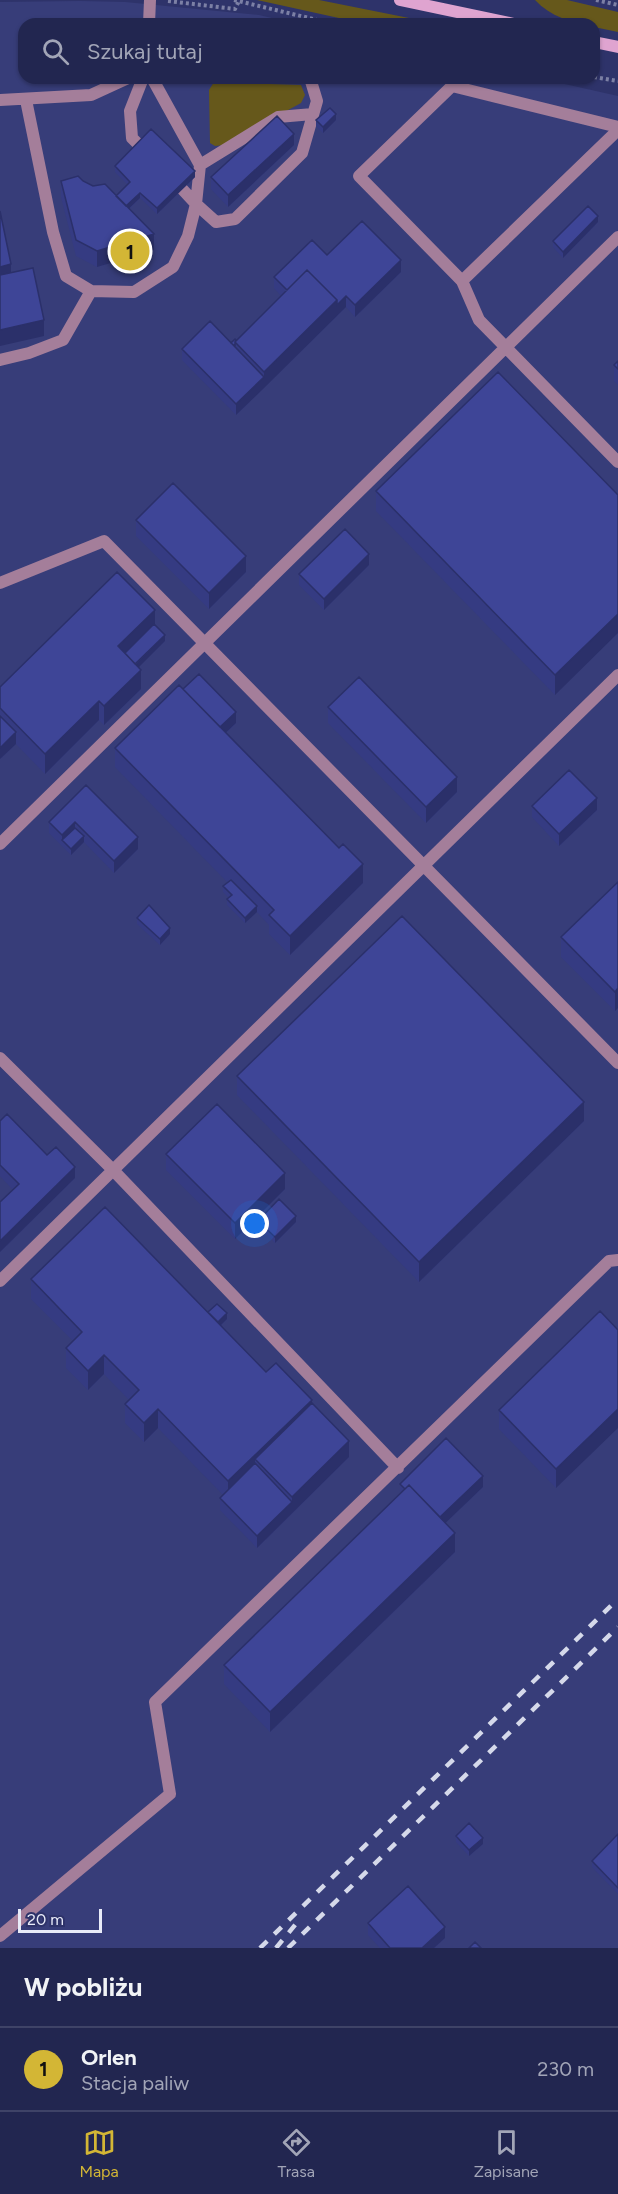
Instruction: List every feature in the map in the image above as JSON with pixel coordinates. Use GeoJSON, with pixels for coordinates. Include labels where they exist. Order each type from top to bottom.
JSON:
{"type":"FeatureCollection","features":[{"type":"Feature","properties":{"kind":"street"},"geometry":{"type":"LineString","coordinates":[[400,0],[485,18]]}},
{"type":"Feature","properties":{"kind":"street"},"geometry":{"type":"LineString","coordinates":[[600,43],[618,47]]}},
{"type":"Feature","properties":{"kind":"lane"},"geometry":{"type":"LineString","coordinates":[[151,18],[157,0]]}},
{"type":"Feature","properties":{"kind":"lane"},"geometry":{"type":"LineString","coordinates":[[0,100],[91,95],[115,84]]}},
{"type":"Feature","properties":{"kind":"lane"},"geometry":{"type":"LineString","coordinates":[[141,84],[130,111],[132,138],[216,222],[235,219],[302,153],[318,102],[312,84]]}},
{"type":"Feature","properties":{"kind":"lane"},"geometry":{"type":"LineString","coordinates":[[26,100],[53,232],[66,276],[91,291],[134,292],[173,267],[188,236],[196,204],[200,165],[155,84]]}},
{"type":"Feature","properties":{"kind":"lane"},"geometry":{"type":"LineString","coordinates":[[618,128],[452,86],[359,176],[462,281],[479,320],[618,462]]}},
{"type":"Feature","properties":{"kind":"lane"},"geometry":{"type":"LineString","coordinates":[[200,165],[278,117],[314,114]]}},
{"type":"Feature","properties":{"kind":"lane"},"geometry":{"type":"LineString","coordinates":[[462,281],[618,128]]}},
{"type":"Feature","properties":{"kind":"lane"},"geometry":{"type":"LineString","coordinates":[[0,844],[618,237]]}},
{"type":"Feature","properties":{"kind":"lane"},"geometry":{"type":"LineString","coordinates":[[0,360],[29,353],[63,340],[91,291]]}},
{"type":"Feature","properties":{"kind":"lane"},"geometry":{"type":"LineString","coordinates":[[0,583],[104,541],[618,1063]]}},
{"type":"Feature","properties":{"kind":"lane"},"geometry":{"type":"LineString","coordinates":[[0,1281],[618,675]]}},
{"type":"Feature","properties":{"kind":"lane"},"geometry":{"type":"LineString","coordinates":[[0,1058],[113,1170],[398,1468]]}},
{"type":"Feature","properties":{"kind":"lane"},"geometry":{"type":"LineString","coordinates":[[0,1936],[170,1794],[155,1702],[609,1261],[618,1260]]}},
{"type":"Feature","properties":{"kind":"path"},"geometry":{"type":"LineString","coordinates":[[157,0],[235,9],[237,0],[310,18]]}},
{"type":"Feature","properties":{"kind":"path"},"geometry":{"type":"LineString","coordinates":[[596,0],[618,5]]}},
{"type":"Feature","properties":{"kind":"path"},"geometry":{"type":"LineString","coordinates":[[600,78],[618,81]]}},
{"type":"Feature","properties":{"kind":"shaded area"},"geometry":{"type":"Polygon","coordinates":[[[257,0],[319,0],[409,18],[339,18],[257,0]]]}},
{"type":"Feature","properties":{"kind":"shaded area"},"geometry":{"type":"Polygon","coordinates":[[[535,0],[567,0],[618,12],[618,32],[600,28],[600,18],[562,18],[535,0]]]}},
{"type":"Feature","properties":{"kind":"shaded area"},"geometry":{"type":"Polygon","coordinates":[[[0,2],[125,2],[272,18],[18,18],[18,84],[565,84],[618,96],[618,1948],[0,1948],[0,2]]]}},
{"type":"Feature","properties":{"kind":"shaded area"},"geometry":{"type":"Polygon","coordinates":[[[213,84],[301,85],[305,95],[301,103],[224,145],[215,146],[210,143],[209,90],[213,84]]]}},
{"type":"Feature","properties":{"kind":"building"},"geometry":{"type":"Polygon","coordinates":[[[330,108],[336,114],[323,127],[316,120],[330,108]]]}},
{"type":"Feature","properties":{"kind":"building"},"geometry":{"type":"Polygon","coordinates":[[[277,116],[294,134],[228,195],[211,177],[277,116]]]}},
{"type":"Feature","properties":{"kind":"building"},"geometry":{"type":"Polygon","coordinates":[[[151,129],[195,171],[157,208],[140,193],[126,206],[116,196],[130,182],[115,166],[151,129]]]}},
{"type":"Feature","properties":{"kind":"building"},"geometry":{"type":"Polygon","coordinates":[[[78,176],[93,186],[105,184],[154,234],[97,251],[76,240],[61,181],[78,176]]]}},
{"type":"Feature","properties":{"kind":"building"},"geometry":{"type":"Polygon","coordinates":[[[588,206],[598,216],[563,252],[553,241],[588,206]]]}},
{"type":"Feature","properties":{"kind":"building"},"geometry":{"type":"Polygon","coordinates":[[[0,211],[11,264],[0,267],[0,211]]]}},
{"type":"Feature","properties":{"kind":"building"},"geometry":{"type":"Polygon","coordinates":[[[362,221],[401,260],[355,305],[346,296],[337,305],[337,300],[307,270],[287,290],[274,277],[312,240],[327,255],[362,221]]]}},
{"type":"Feature","properties":{"kind":"building"},"geometry":{"type":"Polygon","coordinates":[[[33,268],[44,320],[0,330],[0,275],[33,268]]]}},
{"type":"Feature","properties":{"kind":"building"},"geometry":{"type":"Polygon","coordinates":[[[307,270],[337,300],[264,372],[235,342],[307,270]]]}},
{"type":"Feature","properties":{"kind":"building"},"geometry":{"type":"Polygon","coordinates":[[[210,321],[264,377],[236,404],[182,349],[210,321]]]}},
{"type":"Feature","properties":{"kind":"building"},"geometry":{"type":"Polygon","coordinates":[[[498,372],[618,495],[618,614],[555,675],[376,491],[498,372]]]}},
{"type":"Feature","properties":{"kind":"building"},"geometry":{"type":"Polygon","coordinates":[[[173,483],[246,556],[209,593],[136,520],[173,483]]]}},
{"type":"Feature","properties":{"kind":"building"},"geometry":{"type":"Polygon","coordinates":[[[345,529],[369,554],[324,599],[299,574],[345,529]]]}},
{"type":"Feature","properties":{"kind":"building"},"geometry":{"type":"Polygon","coordinates":[[[117,572],[155,610],[118,646],[141,670],[104,706],[99,701],[45,754],[0,708],[0,687],[117,572]]]}},
{"type":"Feature","properties":{"kind":"building"},"geometry":{"type":"Polygon","coordinates":[[[154,624],[165,635],[135,664],[125,653],[154,624]]]}},
{"type":"Feature","properties":{"kind":"building"},"geometry":{"type":"Polygon","coordinates":[[[199,674],[236,712],[220,727],[183,689],[199,674]]]}},
{"type":"Feature","properties":{"kind":"building"},"geometry":{"type":"Polygon","coordinates":[[[359,677],[457,777],[426,807],[328,707],[359,677]]]}},
{"type":"Feature","properties":{"kind":"building"},"geometry":{"type":"Polygon","coordinates":[[[179,685],[339,848],[343,844],[363,864],[290,936],[269,915],[274,910],[115,748],[179,685]]]}},
{"type":"Feature","properties":{"kind":"building"},"geometry":{"type":"Polygon","coordinates":[[[0,716],[16,732],[0,748],[0,716]]]}},
{"type":"Feature","properties":{"kind":"building"},"geometry":{"type":"Polygon","coordinates":[[[569,770],[597,798],[559,834],[532,806],[569,770]]]}},
{"type":"Feature","properties":{"kind":"building"},"geometry":{"type":"Polygon","coordinates":[[[86,785],[138,837],[114,861],[75,822],[62,835],[49,822],[86,785]]]}},
{"type":"Feature","properties":{"kind":"building"},"geometry":{"type":"Polygon","coordinates":[[[75,828],[84,836],[71,849],[62,840],[75,828]]]}},
{"type":"Feature","properties":{"kind":"building"},"geometry":{"type":"Polygon","coordinates":[[[231,880],[257,906],[245,918],[227,899],[232,895],[223,886],[231,880]]]}},
{"type":"Feature","properties":{"kind":"building"},"geometry":{"type":"Polygon","coordinates":[[[618,882],[618,988],[615,992],[561,937],[618,882]]]}},
{"type":"Feature","properties":{"kind":"building"},"geometry":{"type":"Polygon","coordinates":[[[149,905],[170,928],[160,939],[137,918],[149,905]]]}},
{"type":"Feature","properties":{"kind":"building"},"geometry":{"type":"Polygon","coordinates":[[[402,916],[584,1102],[419,1262],[237,1076],[402,916]]]}},
{"type":"Feature","properties":{"kind":"building"},"geometry":{"type":"Polygon","coordinates":[[[217,1104],[285,1173],[235,1223],[166,1154],[217,1104]]]}},
{"type":"Feature","properties":{"kind":"building"},"geometry":{"type":"Polygon","coordinates":[[[7,1114],[47,1155],[56,1147],[75,1167],[0,1241],[0,1202],[19,1184],[0,1165],[0,1121],[7,1114]]]}},
{"type":"Feature","properties":{"kind":"building"},"geometry":{"type":"Polygon","coordinates":[[[279,1199],[296,1216],[275,1237],[258,1221],[279,1199]]]}},
{"type":"Feature","properties":{"kind":"building"},"geometry":{"type":"Polygon","coordinates":[[[105,1207],[266,1372],[276,1363],[312,1400],[228,1481],[158,1409],[144,1423],[125,1404],[139,1390],[104,1355],[88,1371],[66,1348],[82,1332],[31,1279],[105,1207]]]}},
{"type":"Feature","properties":{"kind":"building"},"geometry":{"type":"Polygon","coordinates":[[[217,1304],[227,1313],[218,1322],[208,1312],[217,1304]]]}},
{"type":"Feature","properties":{"kind":"building"},"geometry":{"type":"Polygon","coordinates":[[[600,1311],[618,1330],[618,1409],[556,1469],[499,1410],[600,1311]]]}},
{"type":"Feature","properties":{"kind":"building"},"geometry":{"type":"Polygon","coordinates":[[[312,1403],[349,1441],[292,1497],[255,1459],[312,1403]]]}},
{"type":"Feature","properties":{"kind":"building"},"geometry":{"type":"Polygon","coordinates":[[[446,1438],[483,1476],[440,1517],[409,1485],[405,1489],[400,1484],[446,1438]]]}},
{"type":"Feature","properties":{"kind":"building"},"geometry":{"type":"Polygon","coordinates":[[[255,1463],[292,1502],[257,1536],[220,1498],[255,1463]]]}},
{"type":"Feature","properties":{"kind":"building"},"geometry":{"type":"Polygon","coordinates":[[[409,1485],[455,1533],[270,1712],[224,1665],[409,1485]]]}},
{"type":"Feature","properties":{"kind":"building"},"geometry":{"type":"Polygon","coordinates":[[[469,1823],[483,1838],[469,1850],[456,1836],[469,1823]]]}},
{"type":"Feature","properties":{"kind":"building"},"geometry":{"type":"Polygon","coordinates":[[[618,1834],[618,1888],[592,1861],[618,1834]]]}},
{"type":"Feature","properties":{"kind":"building"},"geometry":{"type":"Polygon","coordinates":[[[408,1886],[445,1927],[422,1948],[390,1948],[368,1923],[408,1886]]]}},
{"type":"Feature","properties":{"kind":"building"},"geometry":{"type":"Polygon","coordinates":[[[475,1942],[481,1948],[469,1948],[475,1942]]]}},
{"type":"Feature","properties":{"kind":"railway"},"geometry":{"type":"LineString","coordinates":[[260,1948],[618,1599]]}},
{"type":"Feature","properties":{"kind":"railway"},"geometry":{"type":"LineString","coordinates":[[288,1948],[618,1627]]}},
{"type":"Feature","properties":{"kind":"railway"},"geometry":{"type":"LineString","coordinates":[[276,1948],[300,1919]]}},
{"type":"Feature","properties":{"kind":"place","name":"Orlen"},"geometry":{"type":"Point","coordinates":[130,251]}}]}
